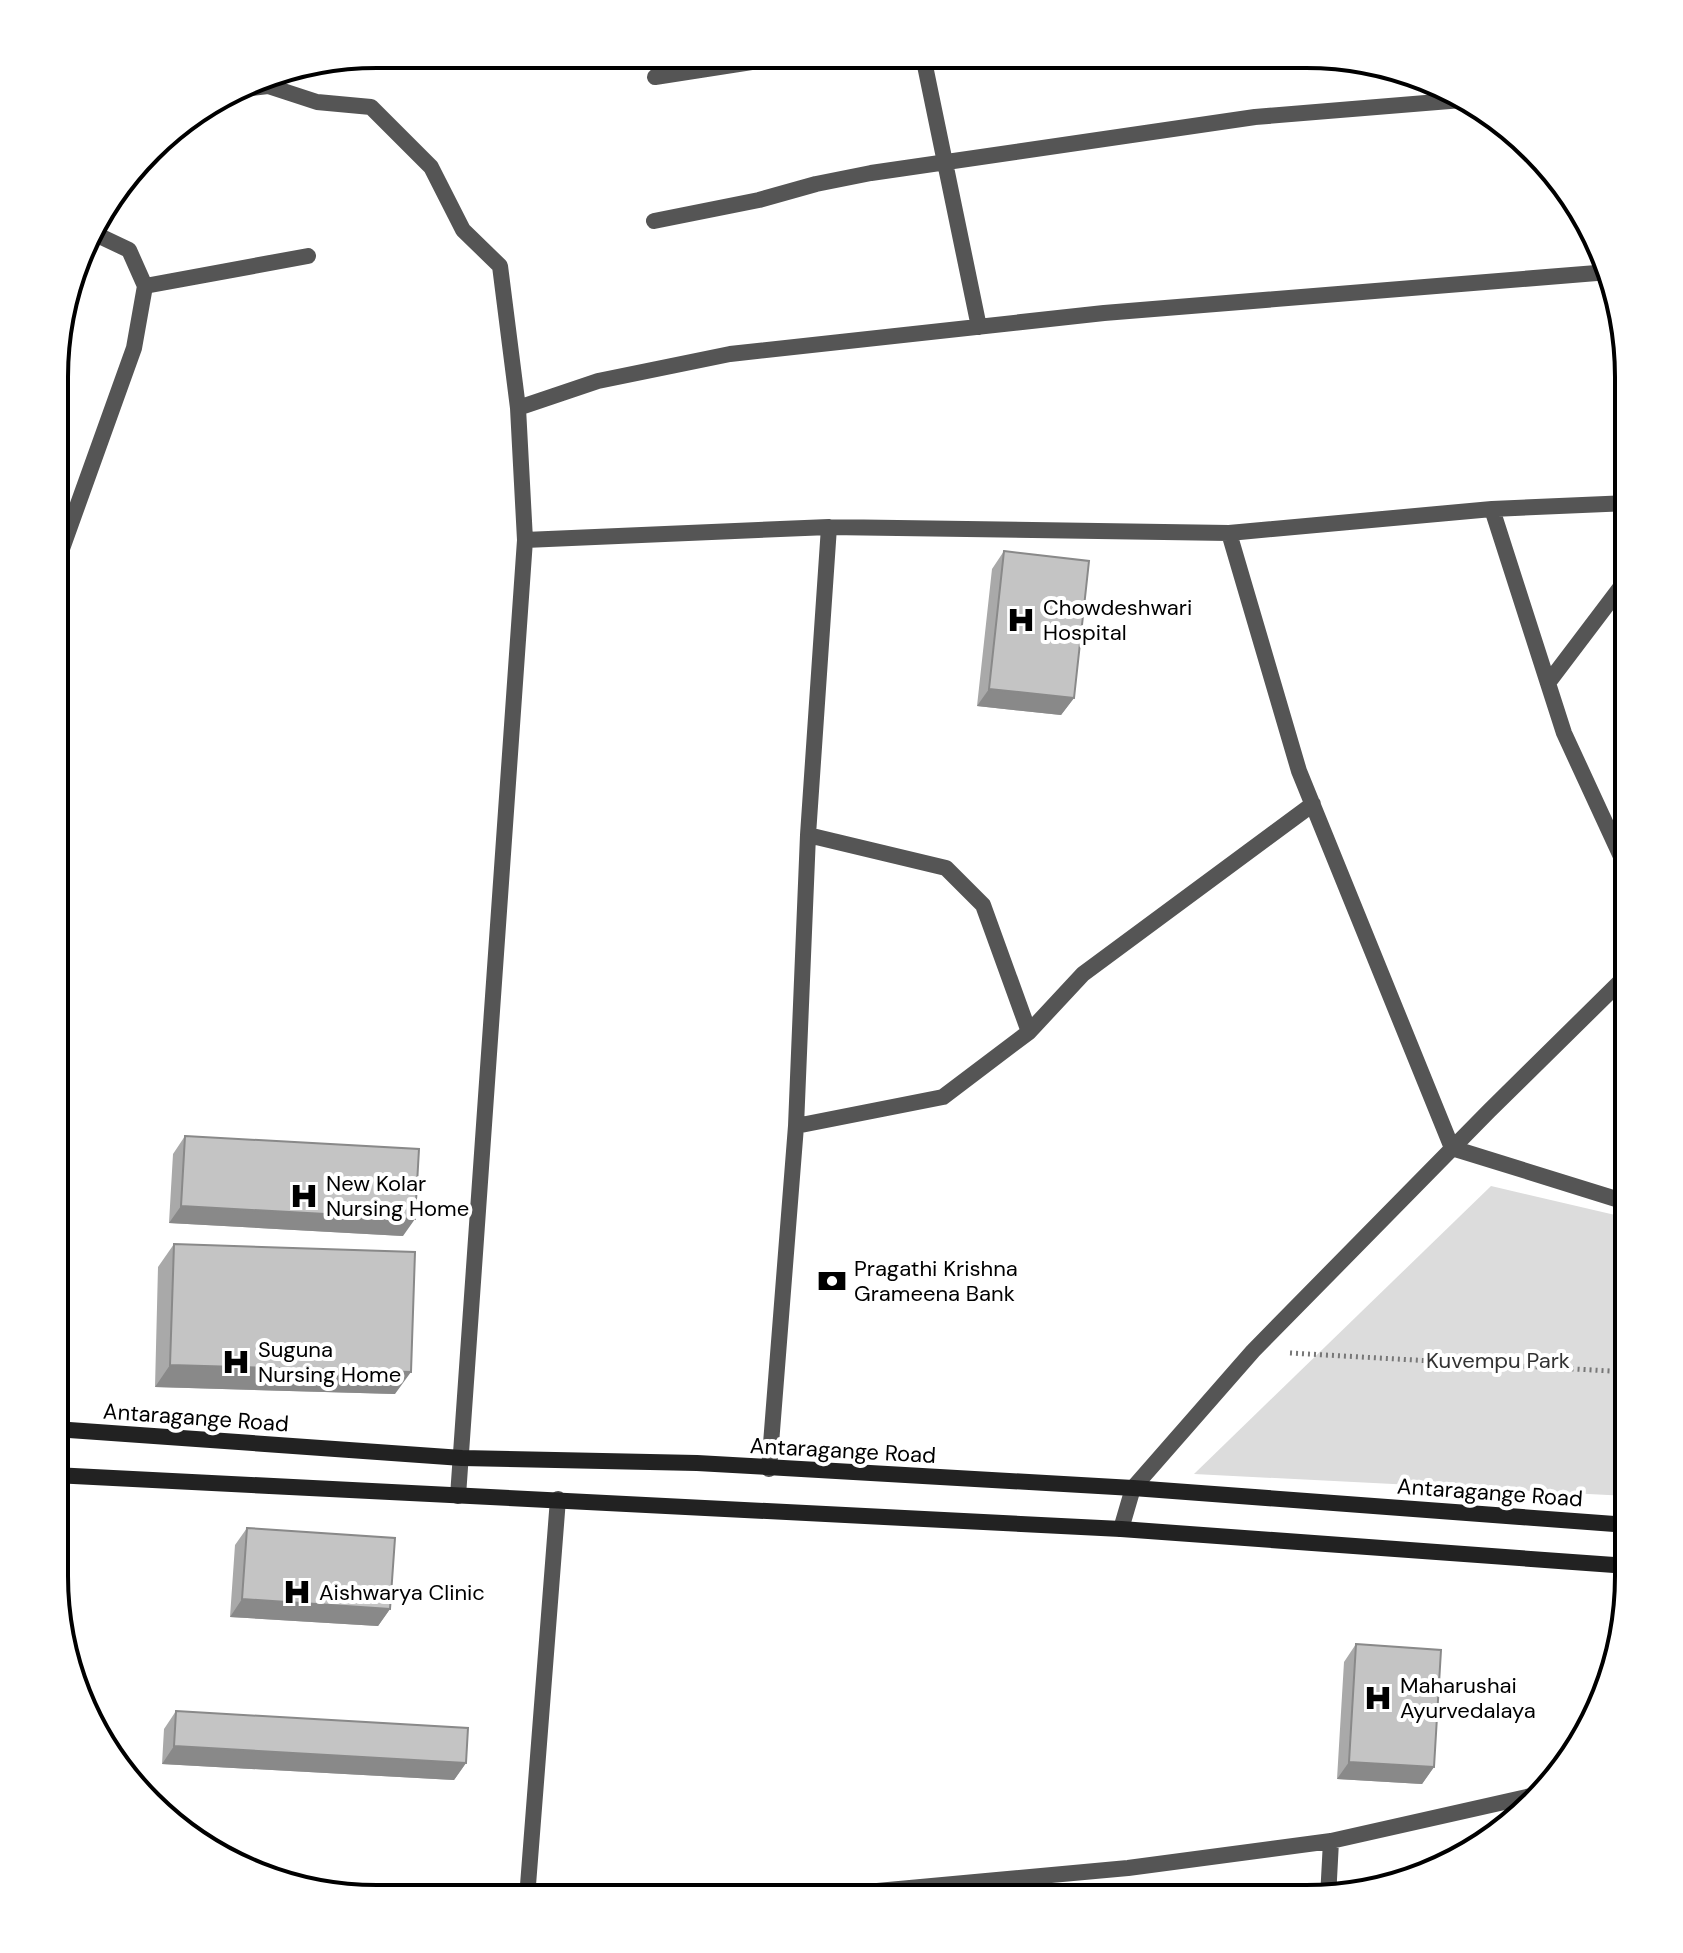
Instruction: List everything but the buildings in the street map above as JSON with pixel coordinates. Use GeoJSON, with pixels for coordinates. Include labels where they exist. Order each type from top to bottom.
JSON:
{"type":"FeatureCollection","features":[{"type":"Feature","properties":{"kind":"street"},"geometry":{"type":"LineString","coordinates":[[655,77],[714,68]]}},
{"type":"Feature","properties":{"kind":"street"},"geometry":{"type":"LineString","coordinates":[[926,68],[979,327]]}},
{"type":"Feature","properties":{"kind":"street"},"geometry":{"type":"LineString","coordinates":[[271,87],[317,102],[371,107],[431,167],[463,230],[500,266],[518,408],[525,540],[458,1496]]}},
{"type":"Feature","properties":{"kind":"street"},"geometry":{"type":"LineString","coordinates":[[654,221],[871,173],[1255,117],[1445,101]]}},
{"type":"Feature","properties":{"kind":"street"},"geometry":{"type":"LineString","coordinates":[[68,532],[134,348],[145,286],[129,250],[102,237]]}},
{"type":"Feature","properties":{"kind":"street"},"geometry":{"type":"LineString","coordinates":[[145,286],[308,256]]}},
{"type":"Feature","properties":{"kind":"street"},"geometry":{"type":"LineString","coordinates":[[518,408],[598,381],[730,354],[1104,313],[1597,273]]}},
{"type":"Feature","properties":{"kind":"street"},"geometry":{"type":"LineString","coordinates":[[525,540],[829,527],[1229,533],[1492,509],[1615,504]]}},
{"type":"Feature","properties":{"kind":"street"},"geometry":{"type":"LineString","coordinates":[[1492,509],[1564,733],[1615,844]]}},
{"type":"Feature","properties":{"kind":"street"},"geometry":{"type":"LineString","coordinates":[[769,1469],[796,1126],[808,835],[829,527]]}},
{"type":"Feature","properties":{"kind":"street"},"geometry":{"type":"LineString","coordinates":[[1229,533],[1299,771],[1452,1148]]}},
{"type":"Feature","properties":{"kind":"street"},"geometry":{"type":"LineString","coordinates":[[1548,683],[1615,594]]}},
{"type":"Feature","properties":{"kind":"street"},"geometry":{"type":"LineString","coordinates":[[796,1126],[943,1097],[1029,1032],[1083,974],[1313,804]]}},
{"type":"Feature","properties":{"kind":"street"},"geometry":{"type":"LineString","coordinates":[[808,835],[946,868],[983,905],[1029,1032]]}},
{"type":"Feature","properties":{"kind":"street"},"geometry":{"type":"LineString","coordinates":[[1121,1529],[1133,1488],[1253,1351],[1615,987]]}},
{"type":"Feature","properties":{"kind":"street"},"geometry":{"type":"LineString","coordinates":[[1452,1148],[1615,1199]]}},
{"type":"Feature","properties":{"kind":"street","name":"Antaragange Road"},"geometry":{"type":"LineString","coordinates":[[68,1430],[462,1458],[697,1463],[1133,1488],[1615,1524]]}},
{"type":"Feature","properties":{"kind":"street"},"geometry":{"type":"LineString","coordinates":[[68,1476],[1121,1529],[1615,1565]]}},
{"type":"Feature","properties":{"kind":"street"},"geometry":{"type":"LineString","coordinates":[[528,1885],[558,1499]]}},
{"type":"Feature","properties":{"kind":"street"},"geometry":{"type":"LineString","coordinates":[[943,1885],[1128,1868],[1331,1841],[1519,1799]]}},
{"type":"Feature","properties":{"kind":"street"},"geometry":{"type":"LineString","coordinates":[[1329,1884],[1331,1841]]}},
{"type":"Feature","properties":{"kind":"street"},"geometry":{"type":"LineString","coordinates":[[997,1880],[997,1885]]}},
{"type":"Feature","properties":{"kind":"path"},"geometry":{"type":"LineString","coordinates":[[1253,1351],[1615,1371]]}},
{"type":"Feature","properties":{"kind":"green space","name":"Kuvempu Park"},"geometry":{"type":"Polygon","coordinates":[[[1491,1186],[1615,1215],[1615,1495],[1194,1474],[1491,1186]]]}},
{"type":"Feature","properties":{"kind":"place","name":"Chowdeshwari Hospital"},"geometry":{"type":"Point","coordinates":[1021,620]}},
{"type":"Feature","properties":{"kind":"place","name":"New Kolar Nursing Home"},"geometry":{"type":"Point","coordinates":[304,1196]}},
{"type":"Feature","properties":{"kind":"place","name":"Pragathi Krishna Grameena Bank"},"geometry":{"type":"Point","coordinates":[832,1281]}},
{"type":"Feature","properties":{"kind":"place","name":"Suguna Nursing Home"},"geometry":{"type":"Point","coordinates":[236,1362]}},
{"type":"Feature","properties":{"kind":"place","name":"Aishwarya Clinic"},"geometry":{"type":"Point","coordinates":[297,1592]}},
{"type":"Feature","properties":{"kind":"place","name":"Maharushai Ayurvedalaya"},"geometry":{"type":"Point","coordinates":[1378,1698]}}]}
